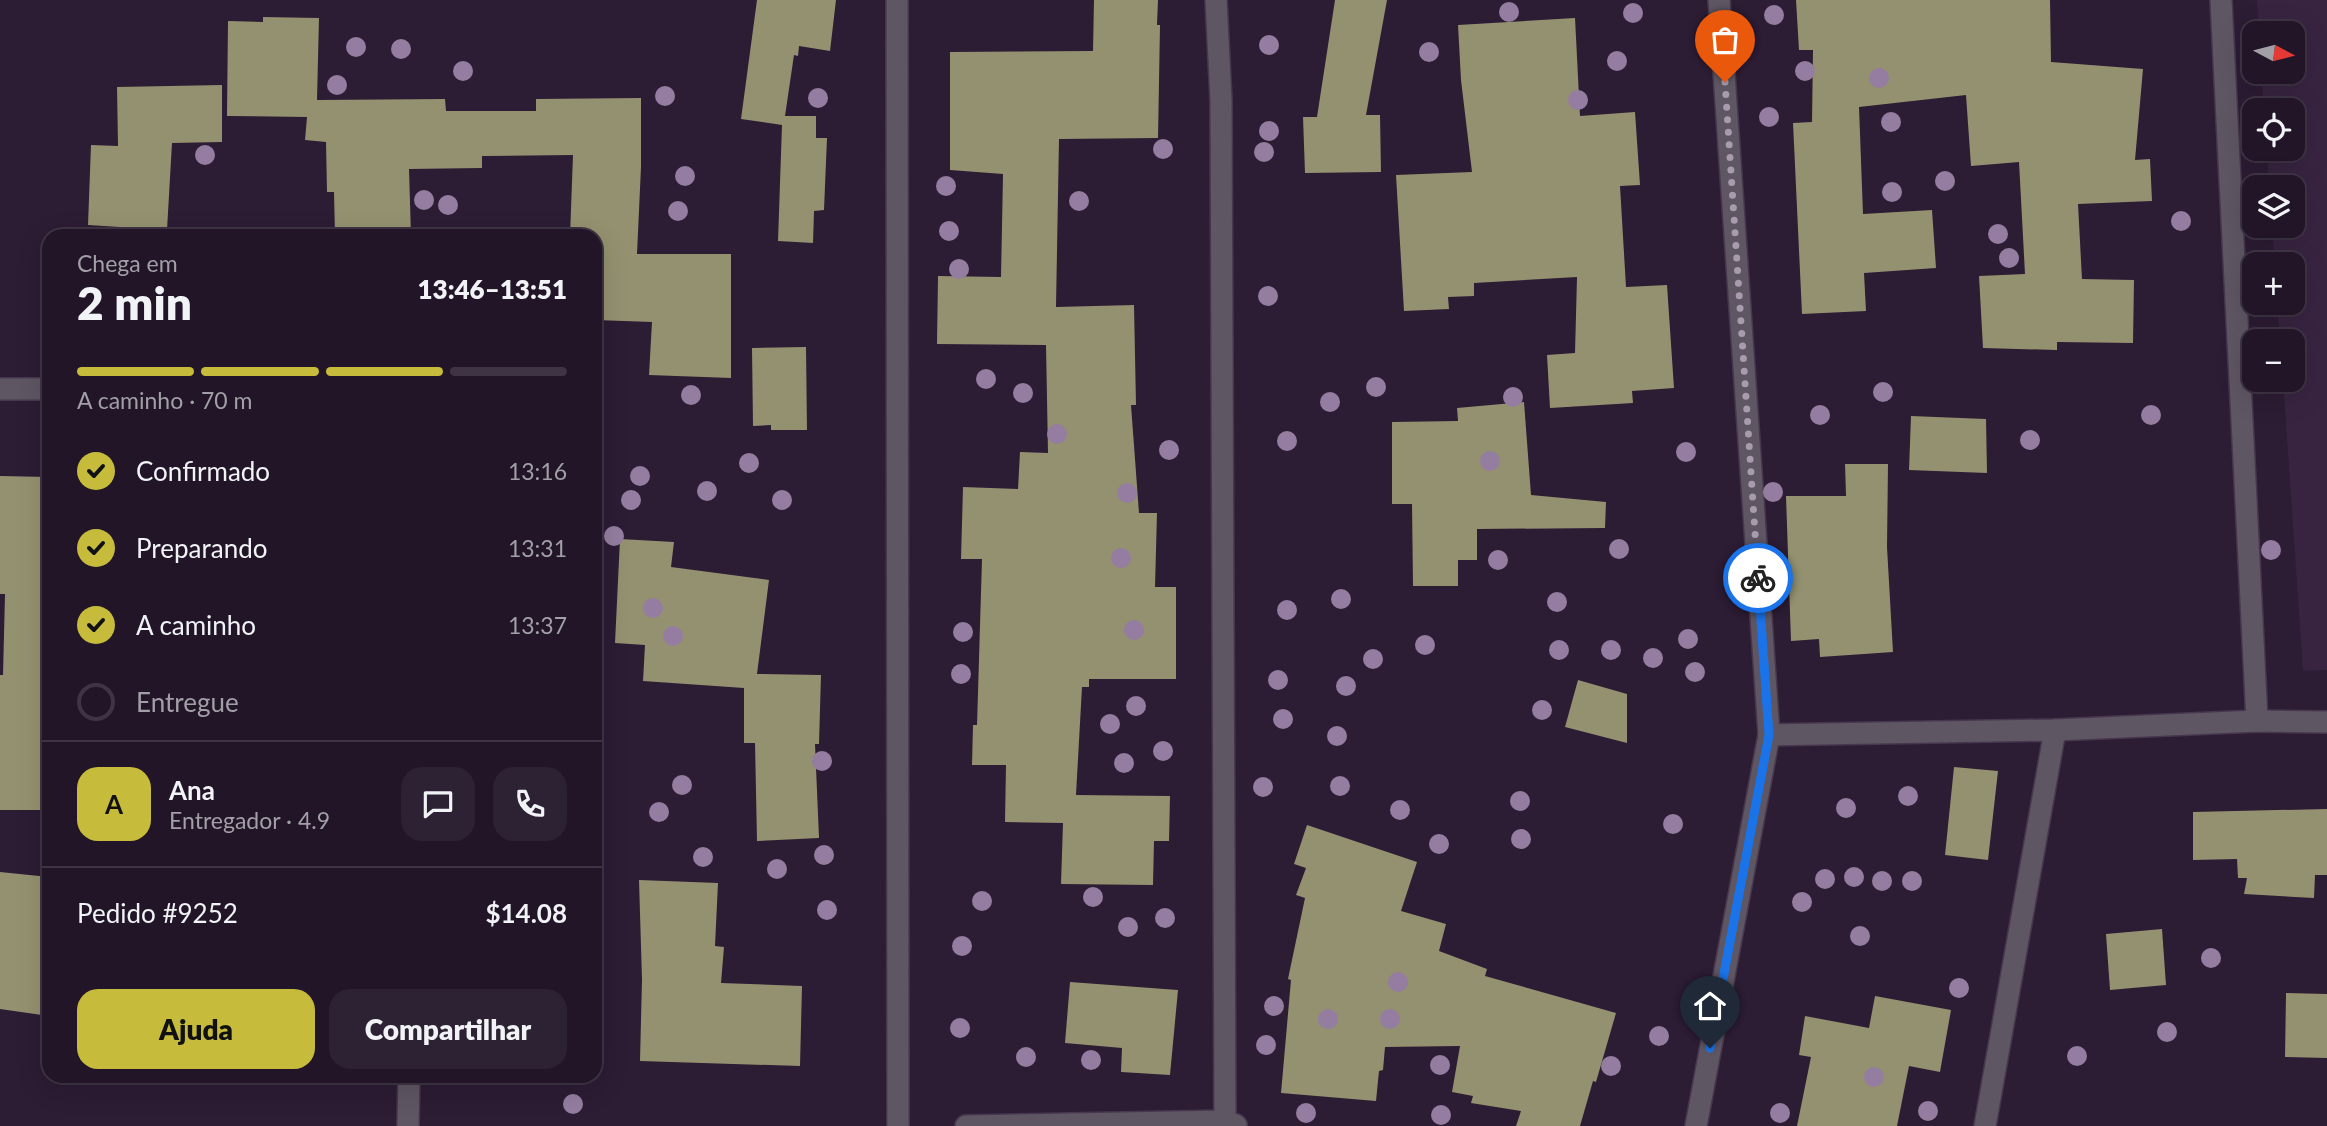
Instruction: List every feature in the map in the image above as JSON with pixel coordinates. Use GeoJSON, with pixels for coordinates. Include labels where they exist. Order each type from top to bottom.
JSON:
{"type":"FeatureCollection","features":[{"type":"Feature","properties":{"kind":"street"},"geometry":{"type":"LineString","coordinates":[[897,0],[898,1126]]}},
{"type":"Feature","properties":{"kind":"street"},"geometry":{"type":"LineString","coordinates":[[966,1126],[1232,1123],[1221,114],[1216,0]]}},
{"type":"Feature","properties":{"kind":"street"},"geometry":{"type":"LineString","coordinates":[[1696,1126],[1769,735],[1719,0]]}},
{"type":"Feature","properties":{"kind":"street"},"geometry":{"type":"LineString","coordinates":[[2221,0],[2258,721]]}},
{"type":"Feature","properties":{"kind":"street"},"geometry":{"type":"LineString","coordinates":[[0,389],[42,389]]}},
{"type":"Feature","properties":{"kind":"street"},"geometry":{"type":"LineString","coordinates":[[1769,735],[2054,730],[2258,721],[2327,722]]}},
{"type":"Feature","properties":{"kind":"street"},"geometry":{"type":"LineString","coordinates":[[1985,1126],[2054,730]]}},
{"type":"Feature","properties":{"kind":"street"},"geometry":{"type":"LineString","coordinates":[[408,1126],[409,1083]]}},
{"type":"Feature","properties":{"kind":"shaded area"},"geometry":{"type":"Polygon","coordinates":[[[2257,0],[2327,0],[2327,670],[2303,671],[2284,392],[2305,392],[2305,329],[2279,329],[2278,315],[2305,315],[2305,252],[2274,252],[2273,238],[2305,238],[2305,175],[2268,175],[2268,161],[2305,161],[2305,98],[2263,98],[2262,84],[2305,84],[2305,21],[2258,21],[2257,0]]]}},
{"type":"Feature","properties":{"kind":"building"},"geometry":{"type":"Polygon","coordinates":[[[757,0],[836,0],[830,51],[799,46],[798,56],[794,55],[785,116],[816,116],[816,138],[827,138],[824,210],[814,211],[813,243],[778,241],[782,125],[741,119],[757,0]]]}},
{"type":"Feature","properties":{"kind":"building"},"geometry":{"type":"Polygon","coordinates":[[[1094,0],[1158,0],[1158,138],[1059,139],[1056,307],[1134,305],[1136,405],[1131,405],[1139,513],[1157,513],[1155,587],[1176,587],[1176,679],[1089,679],[1089,687],[1082,687],[1076,795],[1170,796],[1169,841],[1154,841],[1153,885],[1061,884],[1063,823],[1005,822],[1006,765],[972,765],[973,725],[977,725],[982,559],[961,559],[963,487],[1018,489],[1020,452],[1048,453],[1046,345],[937,344],[938,276],[1001,277],[1003,174],[950,170],[950,52],[1093,51],[1094,0]]]}},
{"type":"Feature","properties":{"kind":"building"},"geometry":{"type":"Polygon","coordinates":[[[1335,0],[1387,0],[1366,115],[1380,115],[1381,172],[1305,173],[1303,117],[1317,117],[1335,0]]]}},
{"type":"Feature","properties":{"kind":"building"},"geometry":{"type":"Polygon","coordinates":[[[1796,0],[2050,0],[2051,62],[2143,69],[2135,160],[2150,159],[2152,201],[2078,204],[2082,279],[2134,280],[2133,343],[2057,342],[2057,350],[1983,348],[1979,276],[2025,274],[2019,162],[1971,166],[1966,95],[1859,107],[1863,214],[1932,210],[1936,268],[1864,273],[1866,311],[1802,314],[1793,123],[1812,122],[1813,50],[1799,50],[1796,0]]]}},
{"type":"Feature","properties":{"kind":"building"},"geometry":{"type":"Polygon","coordinates":[[[263,17],[319,18],[317,100],[445,99],[446,111],[536,111],[536,99],[641,98],[637,254],[731,254],[731,378],[649,375],[652,322],[602,320],[602,229],[570,229],[573,155],[482,156],[482,168],[409,169],[411,229],[335,229],[334,192],[327,192],[326,142],[305,140],[307,117],[227,116],[228,21],[263,22],[263,17]]]}},
{"type":"Feature","properties":{"kind":"building"},"geometry":{"type":"Polygon","coordinates":[[[1575,18],[1580,116],[1635,112],[1640,185],[1620,186],[1626,287],[1667,285],[1674,388],[1632,391],[1633,403],[1550,408],[1547,355],[1575,353],[1577,277],[1474,283],[1474,296],[1448,297],[1449,309],[1404,311],[1396,175],[1472,172],[1461,80],[1458,25],[1575,18]]]}},
{"type":"Feature","properties":{"kind":"building"},"geometry":{"type":"Polygon","coordinates":[[[222,85],[222,142],[172,143],[167,229],[88,225],[91,145],[118,146],[117,87],[222,85]]]}},
{"type":"Feature","properties":{"kind":"building"},"geometry":{"type":"Polygon","coordinates":[[[806,347],[807,430],[771,430],[771,425],[753,426],[752,348],[806,347]]]}},
{"type":"Feature","properties":{"kind":"building"},"geometry":{"type":"Polygon","coordinates":[[[1524,402],[1531,495],[1606,502],[1605,528],[1477,529],[1477,560],[1458,560],[1458,586],[1413,586],[1412,504],[1392,504],[1392,422],[1458,421],[1457,408],[1524,402]]]}},
{"type":"Feature","properties":{"kind":"building"},"geometry":{"type":"Polygon","coordinates":[[[1911,416],[1986,419],[1987,473],[1909,470],[1911,416]]]}},
{"type":"Feature","properties":{"kind":"building"},"geometry":{"type":"Polygon","coordinates":[[[1845,464],[1888,464],[1887,547],[1893,652],[1820,657],[1819,639],[1791,641],[1786,496],[1846,496],[1845,464]]]}},
{"type":"Feature","properties":{"kind":"building"},"geometry":{"type":"Polygon","coordinates":[[[0,476],[42,477],[42,810],[0,810],[0,675],[3,675],[5,594],[0,594],[0,476]]]}},
{"type":"Feature","properties":{"kind":"building"},"geometry":{"type":"Polygon","coordinates":[[[620,539],[674,542],[671,567],[769,580],[757,674],[821,675],[819,744],[815,744],[819,838],[757,841],[755,743],[744,743],[744,688],[643,681],[645,645],[615,643],[620,539]]]}},
{"type":"Feature","properties":{"kind":"building"},"geometry":{"type":"Polygon","coordinates":[[[1578,680],[1627,694],[1627,743],[1565,727],[1578,680]]]}},
{"type":"Feature","properties":{"kind":"building"},"geometry":{"type":"Polygon","coordinates":[[[1954,767],[1998,771],[1988,860],[1945,855],[1954,767]]]}},
{"type":"Feature","properties":{"kind":"building"},"geometry":{"type":"Polygon","coordinates":[[[2327,809],[2327,875],[2315,875],[2314,898],[2244,894],[2247,878],[2238,878],[2237,859],[2193,860],[2193,812],[2327,809]]]}},
{"type":"Feature","properties":{"kind":"building"},"geometry":{"type":"Polygon","coordinates":[[[1307,825],[1417,862],[1401,911],[1446,924],[1439,951],[1487,969],[1485,976],[1616,1013],[1580,1126],[1516,1126],[1521,1111],[1471,1103],[1473,1096],[1452,1092],[1460,1046],[1385,1047],[1376,1101],[1281,1093],[1291,980],[1288,979],[1305,898],[1296,895],[1306,868],[1294,864],[1307,825]]]}},
{"type":"Feature","properties":{"kind":"building"},"geometry":{"type":"Polygon","coordinates":[[[0,872],[42,876],[42,1015],[0,1009],[0,872]]]}},
{"type":"Feature","properties":{"kind":"building"},"geometry":{"type":"Polygon","coordinates":[[[639,880],[718,883],[715,946],[724,947],[721,983],[802,986],[800,1066],[640,1061],[642,980],[639,880]]]}},
{"type":"Feature","properties":{"kind":"building"},"geometry":{"type":"Polygon","coordinates":[[[2162,929],[2166,985],[2110,990],[2106,934],[2162,929]]]}},
{"type":"Feature","properties":{"kind":"building"},"geometry":{"type":"Polygon","coordinates":[[[1070,982],[1178,990],[1170,1075],[1121,1072],[1122,1048],[1065,1043],[1070,982]]]}},
{"type":"Feature","properties":{"kind":"building"},"geometry":{"type":"Polygon","coordinates":[[[2286,993],[2327,994],[2327,1058],[2285,1057],[2286,993]]]}},
{"type":"Feature","properties":{"kind":"building"},"geometry":{"type":"Polygon","coordinates":[[[1875,996],[1951,1010],[1940,1072],[1909,1066],[1897,1126],[1797,1126],[1811,1057],[1799,1055],[1805,1016],[1869,1028],[1875,996]]]}},
{"type":"Feature","properties":{"kind":"way so far"},"geometry":{"type":"LineString","coordinates":[[1725,82],[1758,578]]}},
{"type":"Feature","properties":{"kind":"route"},"geometry":{"type":"LineString","coordinates":[[1710,1048],[1769,735],[1758,578]]}}]}
